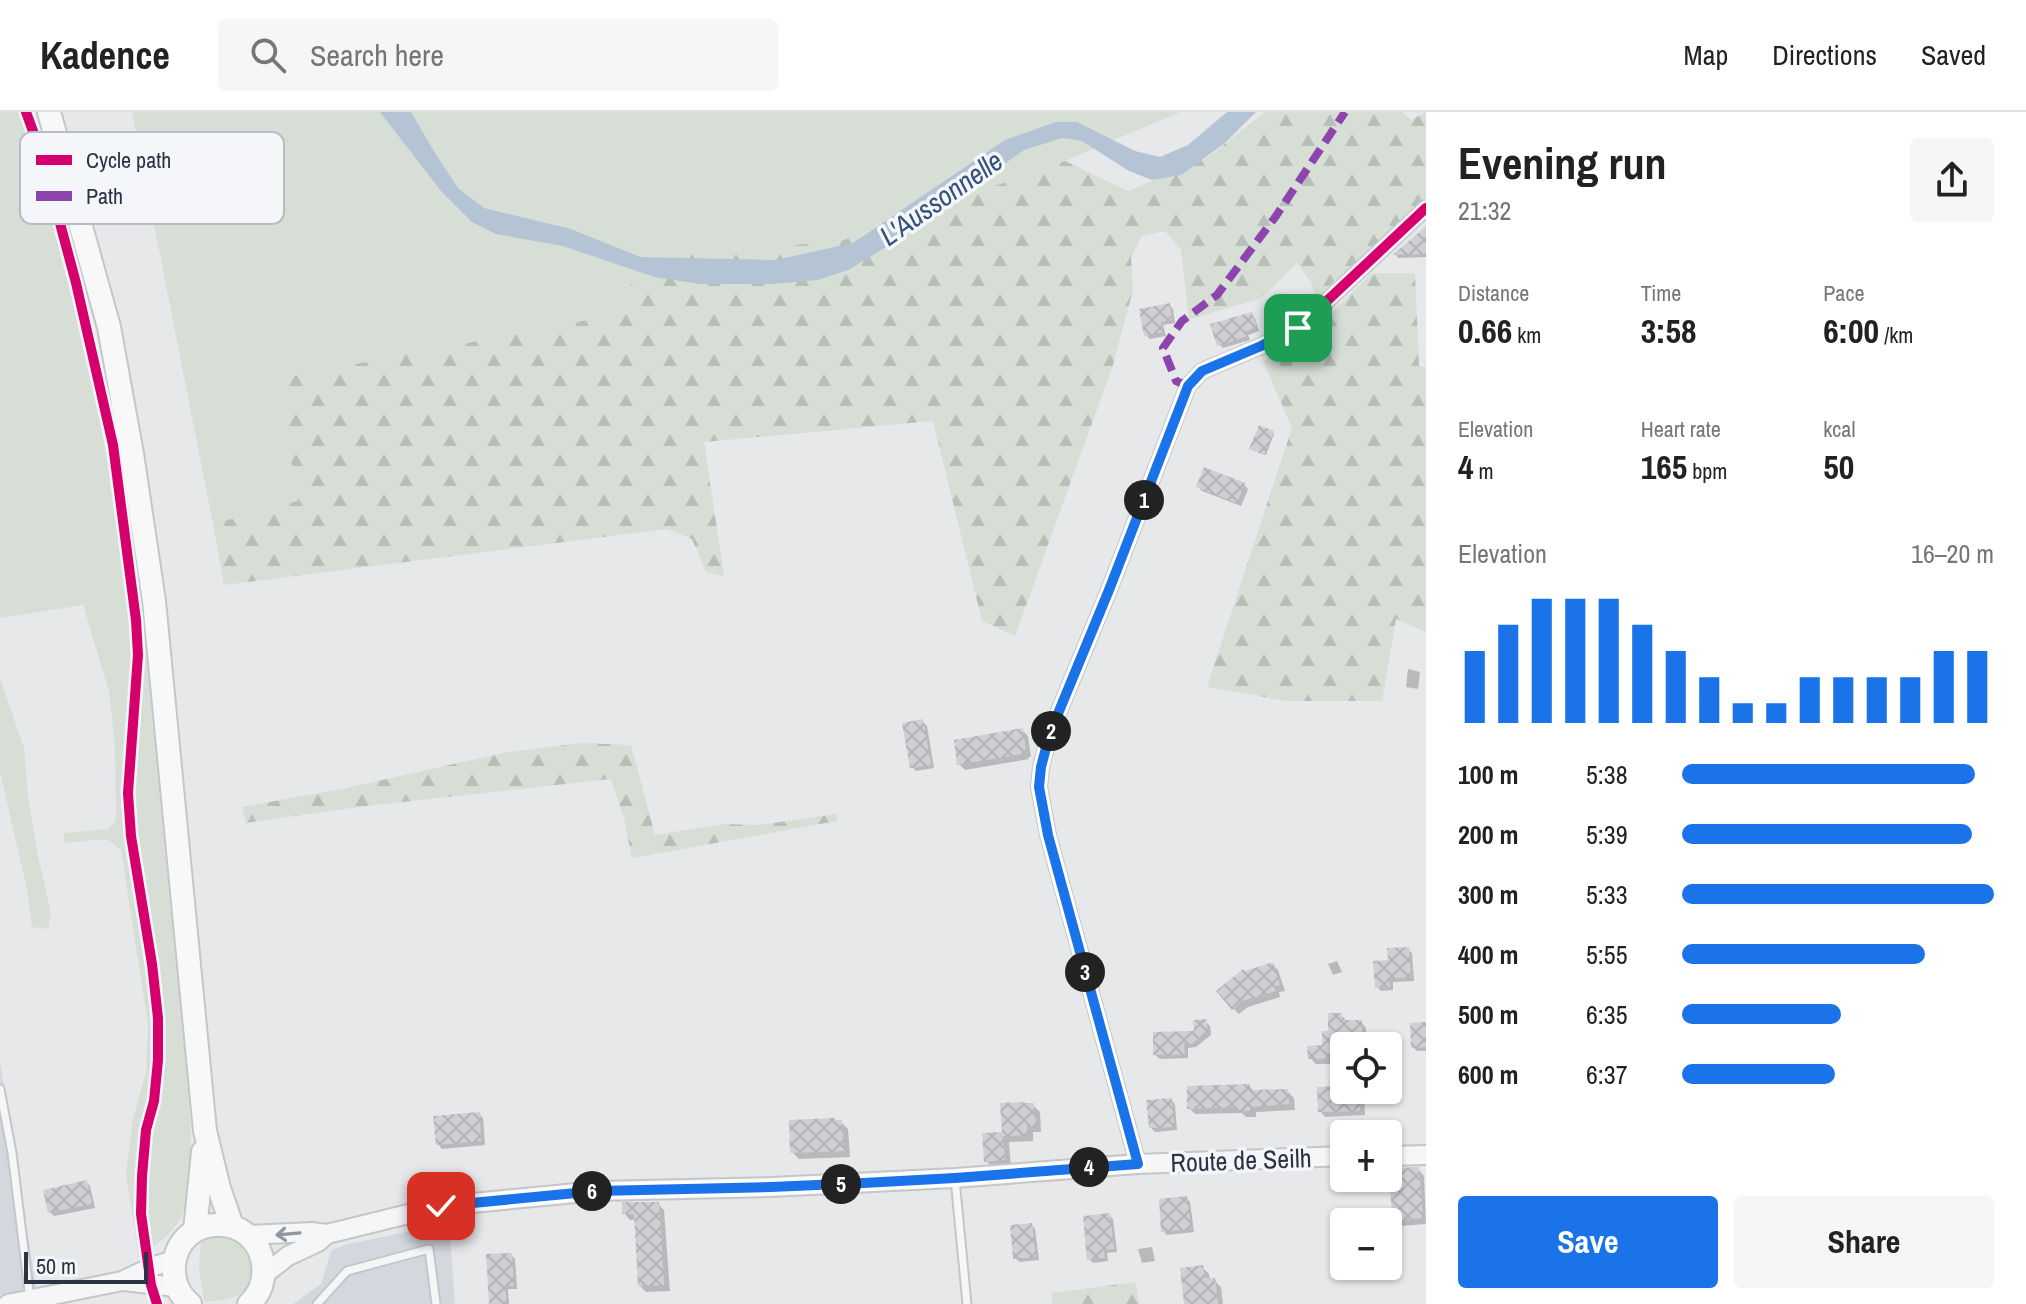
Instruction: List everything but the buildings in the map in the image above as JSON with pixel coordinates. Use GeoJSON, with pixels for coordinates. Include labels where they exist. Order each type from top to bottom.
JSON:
{"type":"FeatureCollection","features":[{"type":"Feature","properties":{"kind":"main road"},"geometry":{"type":"LineString","coordinates":[[49,112],[55,132]]}},
{"type":"Feature","properties":{"kind":"main road"},"geometry":{"type":"LineString","coordinates":[[80,224],[109,327],[154,601],[205,1131],[219,1188],[241,1231],[262,1253],[265,1274],[255,1302]]}},
{"type":"Feature","properties":{"kind":"main road"},"geometry":{"type":"LineString","coordinates":[[195,1230],[205,1131]]}},
{"type":"Feature","properties":{"kind":"main road"},"geometry":{"type":"LineString","coordinates":[[183,1296],[173,1273],[178,1248],[186,1238],[207,1225],[220,1224],[241,1231]]}},
{"type":"Feature","properties":{"kind":"street"},"geometry":{"type":"LineString","coordinates":[[1138,1164],[1048,835],[1039,787],[1050,733],[1188,386],[1202,371],[1298,328],[1426,208]]}},
{"type":"Feature","properties":{"kind":"street"},"geometry":{"type":"LineString","coordinates":[[1402,1156],[1426,1155]]}},
{"type":"Feature","properties":{"kind":"street","name":"Route de Seilh"},"geometry":{"type":"LineString","coordinates":[[241,1231],[327,1234],[441,1206],[597,1191],[771,1187],[955,1178],[1138,1164],[1330,1157]]}},
{"type":"Feature","properties":{"kind":"street","name":"Route de Seilh"},"geometry":{"type":"LineString","coordinates":[[265,1274],[288,1256],[318,1242],[327,1234]]}},
{"type":"Feature","properties":{"kind":"street"},"geometry":{"type":"LineString","coordinates":[[8,1304],[122,1281],[174,1260]]}},
{"type":"Feature","properties":{"kind":"street"},"geometry":{"type":"LineString","coordinates":[[122,1281],[183,1296]]}},
{"type":"Feature","properties":{"kind":"lane"},"geometry":{"type":"LineString","coordinates":[[0,1089],[12,1153],[30,1299]]}},
{"type":"Feature","properties":{"kind":"lane"},"geometry":{"type":"LineString","coordinates":[[955,1178],[967,1304]]}},
{"type":"Feature","properties":{"kind":"lane"},"geometry":{"type":"LineString","coordinates":[[317,1304],[347,1271],[429,1249],[436,1304]]}},
{"type":"Feature","properties":{"kind":"shaded area"},"geometry":{"type":"Polygon","coordinates":[[[0,1062],[36,1287],[0,1295],[0,1062]]]}},
{"type":"Feature","properties":{"kind":"shaded area"},"geometry":{"type":"Polygon","coordinates":[[[449,1223],[455,1304],[293,1304],[321,1284],[331,1251],[344,1245],[449,1223]]]}},
{"type":"Feature","properties":{"kind":"green space"},"geometry":{"type":"Polygon","coordinates":[[[0,112],[18,112],[25,132],[20,132],[20,224],[52,224],[90,366],[108,465],[133,642],[146,657],[189,1094],[191,1161],[187,1196],[177,1224],[139,1257],[126,1175],[133,1119],[146,1072],[148,1024],[121,850],[107,839],[64,843],[64,833],[109,829],[116,820],[115,746],[109,691],[83,605],[0,616],[0,112]]]}},
{"type":"Feature","properties":{"kind":"green space"},"geometry":{"type":"Polygon","coordinates":[[[132,112],[1180,112],[1065,161],[838,242],[653,254],[609,316],[278,379],[298,501],[213,524],[154,224],[284,224],[284,132],[136,132],[132,112]]]}},
{"type":"Feature","properties":{"kind":"green space"},"geometry":{"type":"Polygon","coordinates":[[[1265,112],[1402,112],[1411,120],[1426,112],[1426,198],[1316,298],[1311,282],[1297,263],[1260,299],[1189,319],[1181,250],[1165,231],[1142,236],[1131,257],[1133,290],[1113,365],[1015,636],[982,621],[933,421],[704,442],[724,576],[706,572],[692,539],[667,529],[224,585],[213,524],[298,501],[277,379],[609,316],[653,254],[838,242],[1065,161],[1128,191],[1207,158],[1265,112]]]}},
{"type":"Feature","properties":{"kind":"green space"},"geometry":{"type":"Polygon","coordinates":[[[1372,273],[1415,273],[1419,366],[1426,367],[1426,632],[1396,619],[1382,701],[1286,701],[1207,687],[1292,428],[1263,361],[1307,337],[1372,273]]]}},
{"type":"Feature","properties":{"kind":"green space"},"geometry":{"type":"Polygon","coordinates":[[[0,678],[24,748],[28,797],[51,913],[48,929],[32,927],[27,889],[0,772],[0,678]]]}},
{"type":"Feature","properties":{"kind":"green space"},"geometry":{"type":"Polygon","coordinates":[[[582,743],[631,745],[655,835],[723,824],[758,825],[837,814],[837,821],[632,858],[624,818],[611,779],[366,806],[246,823],[242,807],[342,789],[503,753],[582,743]]]}},
{"type":"Feature","properties":{"kind":"green space"},"geometry":{"type":"Polygon","coordinates":[[[219,1234],[234,1237],[244,1246],[253,1266],[253,1276],[250,1284],[236,1296],[204,1301],[199,1267],[201,1239],[219,1234]]]}},
{"type":"Feature","properties":{"kind":"green space"},"geometry":{"type":"Polygon","coordinates":[[[1136,1282],[1139,1304],[1053,1304],[1051,1293],[1136,1282]]]}},
{"type":"Feature","properties":{"kind":"water","name":"L'Aussonnelle"},"geometry":{"type":"Polygon","coordinates":[[[380,112],[411,112],[458,188],[484,208],[571,229],[640,257],[775,260],[853,243],[1005,140],[1056,122],[1077,122],[1135,151],[1160,157],[1188,145],[1227,112],[1256,112],[1225,143],[1181,175],[1152,180],[1129,171],[1082,141],[1062,138],[1024,150],[893,243],[848,270],[818,280],[773,284],[700,284],[654,277],[563,246],[496,234],[472,222],[441,191],[380,112]]]}},
{"type":"Feature","properties":{"kind":"marked path"},"geometry":{"type":"LineString","coordinates":[[1188,386],[1176,381],[1163,348],[1182,321],[1217,295],[1276,216],[1345,112]]}},
{"type":"Feature","properties":{"kind":"cycle path"},"geometry":{"type":"LineString","coordinates":[[26,112],[33,132]]}},
{"type":"Feature","properties":{"kind":"cycle path"},"geometry":{"type":"LineString","coordinates":[[1138,1164],[1048,835],[1039,787],[1050,733],[1188,386],[1202,371],[1298,328],[1426,208]]}},
{"type":"Feature","properties":{"kind":"cycle path"},"geometry":{"type":"LineString","coordinates":[[60,224],[113,445],[136,620],[138,655],[128,793],[131,836],[158,1018],[158,1060],[154,1101],[146,1130],[141,1214],[151,1285],[157,1304]]}},
{"type":"Feature","properties":{"kind":"route"},"geometry":{"type":"LineString","coordinates":[[441,1206],[597,1191],[863,1183],[1138,1164],[1048,835],[1039,787],[1041,767],[1050,733],[1188,386],[1202,371],[1298,328]]}}]}
